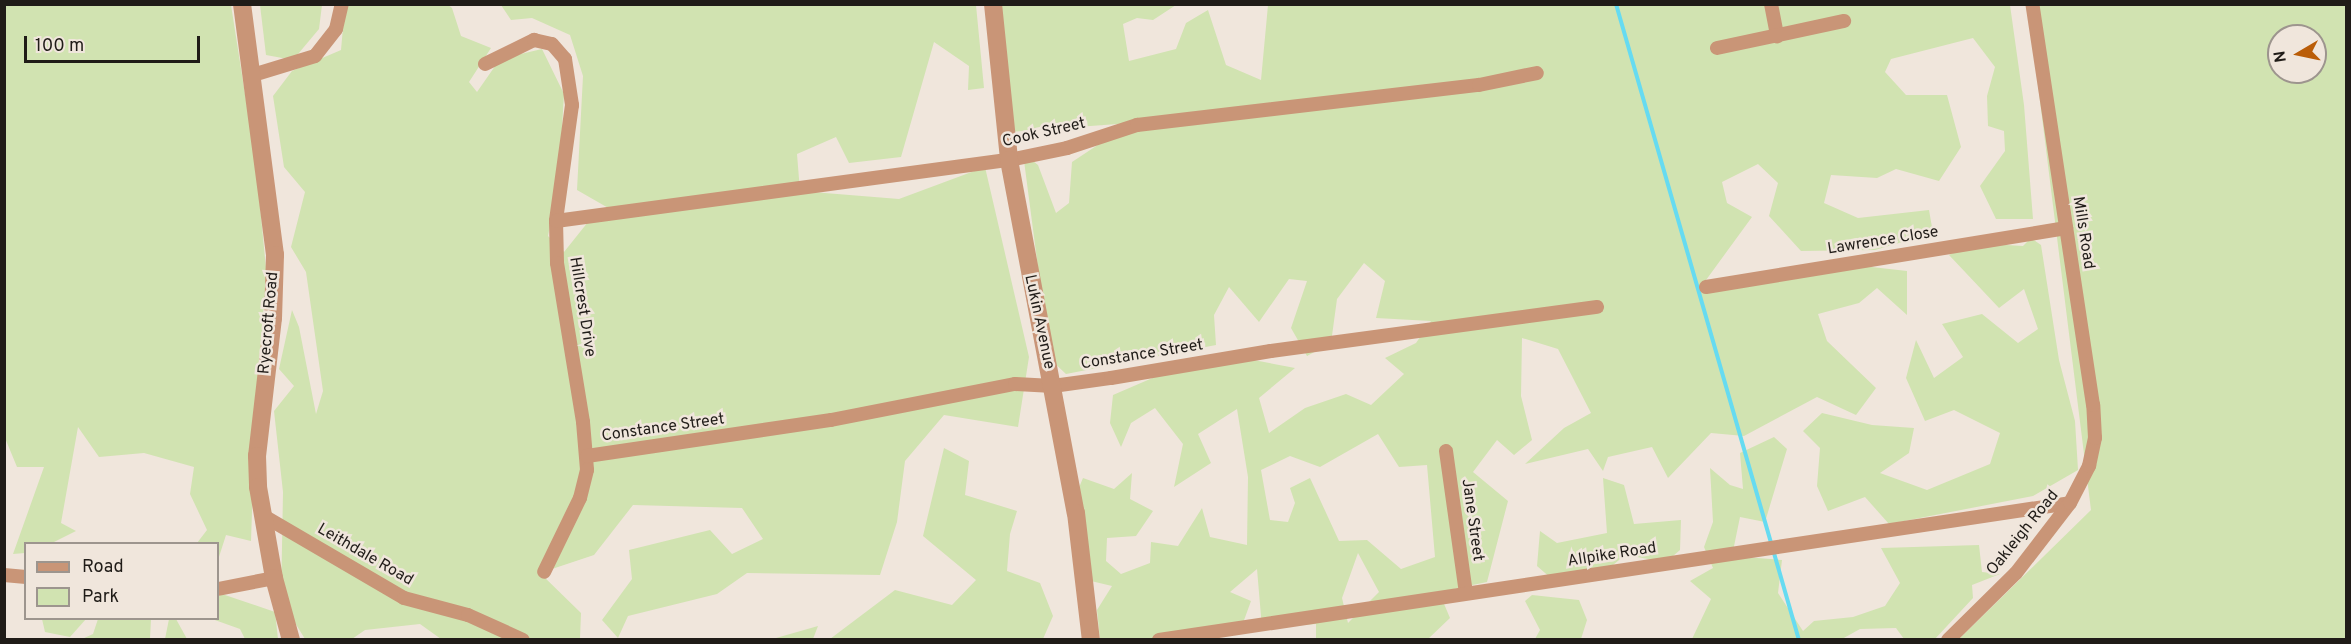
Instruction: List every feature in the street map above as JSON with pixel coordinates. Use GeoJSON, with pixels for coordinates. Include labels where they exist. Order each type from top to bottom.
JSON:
{"type":"FeatureCollection","features":[{"type":"Feature","properties":{"kind":"street","name":"Ryecroft Road"},"geometry":{"type":"LineString","coordinates":[[243,4],[275,255],[273,318],[258,456],[262,514],[274,578],[291,639]]}},
{"type":"Feature","properties":{"kind":"street"},"geometry":{"type":"LineString","coordinates":[[253,75],[315,56],[336,29],[342,4]]}},
{"type":"Feature","properties":{"kind":"street","name":"Lukin Avenue"},"geometry":{"type":"LineString","coordinates":[[993,4],[1009,160],[1034,304],[1053,386],[1076,513],[1091,639]]}},
{"type":"Feature","properties":{"kind":"street"},"geometry":{"type":"LineString","coordinates":[[1771,4],[1777,36]]}},
{"type":"Feature","properties":{"kind":"street","name":"Mills Road"},"geometry":{"type":"LineString","coordinates":[[2031,4],[2093,405],[2095,438],[2089,466]]}},
{"type":"Feature","properties":{"kind":"street"},"geometry":{"type":"LineString","coordinates":[[1717,48],[1844,21]]}},
{"type":"Feature","properties":{"kind":"street","name":"Hillcrest Drive"},"geometry":{"type":"LineString","coordinates":[[485,64],[534,40],[552,44],[565,59],[572,105],[556,221],[556,263],[586,456],[585,485],[544,572]]}},
{"type":"Feature","properties":{"kind":"street","name":"Cook Street"},"geometry":{"type":"LineString","coordinates":[[556,221],[1009,160],[1067,148],[1137,125],[1479,85],[1538,73]]}},
{"type":"Feature","properties":{"kind":"street","name":"Lawrence Close"},"geometry":{"type":"LineString","coordinates":[[1706,287],[2066,228]]}},
{"type":"Feature","properties":{"kind":"street","name":"Constance Street"},"geometry":{"type":"LineString","coordinates":[[586,456],[831,420],[1015,384],[1053,386],[1270,351],[1598,306]]}},
{"type":"Feature","properties":{"kind":"street","name":"Jane Street"},"geometry":{"type":"LineString","coordinates":[[1446,451],[1466,593]]}},
{"type":"Feature","properties":{"kind":"street","name":"Oakleigh Road"},"geometry":{"type":"LineString","coordinates":[[1948,639],[2016,573],[2070,503],[2089,466]]}},
{"type":"Feature","properties":{"kind":"street","name":"Allpike Road"},"geometry":{"type":"LineString","coordinates":[[1159,639],[2070,503]]}},
{"type":"Feature","properties":{"kind":"street","name":"Leithdale Road"},"geometry":{"type":"LineString","coordinates":[[262,514],[404,598],[468,615],[523,639]]}},
{"type":"Feature","properties":{"kind":"street"},"geometry":{"type":"LineString","coordinates":[[4,576],[24,577]]}},
{"type":"Feature","properties":{"kind":"street"},"geometry":{"type":"LineString","coordinates":[[219,589],[274,578]]}},
{"type":"Feature","properties":{"kind":"green space"},"geometry":{"type":"Polygon","coordinates":[[[447,4],[452,8],[461,36],[491,48],[469,82],[477,92],[500,59],[542,49],[564,94],[559,179],[548,236],[564,252],[588,222],[624,217],[577,190],[583,76],[570,35],[532,18],[511,20],[501,5],[976,5],[984,88],[968,90],[969,66],[934,42],[901,157],[849,163],[836,137],[797,154],[800,191],[899,199],[985,167],[1029,357],[1018,427],[944,415],[905,461],[897,522],[880,575],[747,573],[717,594],[628,616],[618,638],[602,620],[632,579],[629,550],[710,530],[732,554],[763,539],[742,508],[633,505],[594,555],[540,573],[581,613],[580,639],[441,639],[420,624],[365,630],[352,639],[305,639],[281,600],[283,492],[274,411],[294,386],[279,369],[292,310],[299,327],[316,414],[323,391],[306,272],[291,247],[305,192],[284,167],[273,96],[292,71],[341,50],[345,5],[447,4]]]}},
{"type":"Feature","properties":{"kind":"green space"},"geometry":{"type":"Polygon","coordinates":[[[4,5],[231,5],[256,164],[267,279],[256,394],[251,541],[226,535],[219,557],[219,542],[198,542],[207,530],[190,494],[194,467],[144,453],[99,457],[78,427],[61,523],[76,531],[54,542],[24,542],[24,553],[13,554],[44,467],[17,467],[5,438],[4,5]]]}},
{"type":"Feature","properties":{"kind":"green space"},"geometry":{"type":"Polygon","coordinates":[[[260,5],[322,5],[319,29],[293,60],[266,55],[260,5]]]}},
{"type":"Feature","properties":{"kind":"green space"},"geometry":{"type":"Polygon","coordinates":[[[994,5],[1176,5],[1153,20],[1137,18],[1123,24],[1129,61],[1176,49],[1186,23],[1208,10],[1226,65],[1261,80],[1268,5],[2010,5],[2024,105],[2033,219],[1996,219],[1980,186],[2005,151],[2004,131],[1988,126],[1987,96],[1995,67],[1973,38],[1891,59],[1885,72],[1906,95],[1947,95],[1961,147],[1939,181],[1896,169],[1877,178],[1831,175],[1824,203],[1858,218],[1929,210],[1933,233],[1875,250],[1801,251],[1769,216],[1778,183],[1758,164],[1722,182],[1727,203],[1752,217],[1698,291],[1782,279],[1845,264],[1907,271],[1907,315],[1877,288],[1859,303],[1818,314],[1827,341],[1876,388],[1856,415],[1817,397],[1744,436],[1711,433],[1668,478],[1652,447],[1608,457],[1603,471],[1588,449],[1525,464],[1564,428],[1591,413],[1558,349],[1522,338],[1521,396],[1532,440],[1514,455],[1497,440],[1473,472],[1508,501],[1487,582],[1439,592],[1450,618],[1428,639],[1316,639],[1316,624],[1262,628],[1257,569],[1230,592],[1251,601],[1239,634],[1208,639],[1100,639],[1097,610],[1112,586],[1091,581],[1078,490],[1083,478],[1114,489],[1132,473],[1130,499],[1153,511],[1136,536],[1107,538],[1106,561],[1121,574],[1150,563],[1151,542],[1178,546],[1202,508],[1210,537],[1247,545],[1248,477],[1237,409],[1198,434],[1211,463],[1174,487],[1183,444],[1155,408],[1131,423],[1121,447],[1110,423],[1113,395],[1171,370],[1243,358],[1295,368],[1259,398],[1269,433],[1305,408],[1346,394],[1371,405],[1404,374],[1385,358],[1416,343],[1431,321],[1376,318],[1385,281],[1364,263],[1337,299],[1331,343],[1307,356],[1291,328],[1307,281],[1289,279],[1259,322],[1229,287],[1214,315],[1216,345],[1066,374],[1050,359],[1023,153],[1038,165],[1056,213],[1069,203],[1072,162],[1131,123],[1009,132],[994,5]],[[1378,434],[1320,467],[1290,456],[1261,470],[1270,520],[1288,522],[1295,503],[1290,488],[1310,478],[1339,541],[1367,540],[1401,569],[1435,557],[1427,465],[1399,467],[1378,434]],[[1358,553],[1342,598],[1348,623],[1379,592],[1358,553]]]}},
{"type":"Feature","properties":{"kind":"green space"},"geometry":{"type":"Polygon","coordinates":[[[2028,5],[2346,5],[2346,639],[1958,640],[2091,510],[2028,5]]]}},
{"type":"Feature","properties":{"kind":"green space"},"geometry":{"type":"Polygon","coordinates":[[[2031,238],[2041,245],[2059,360],[2075,421],[2078,470],[2033,496],[1889,524],[1865,497],[1828,511],[1817,486],[1820,448],[1803,431],[1822,413],[1872,425],[1914,428],[1909,453],[1880,473],[1927,490],[1990,464],[2000,433],[1954,410],[1925,421],[1906,378],[1916,340],[1934,378],[1963,357],[1942,324],[1982,314],[2018,343],[2038,329],[2024,289],[1999,308],[1949,255],[1973,243],[2023,246],[2031,238]]]}},
{"type":"Feature","properties":{"kind":"green space"},"geometry":{"type":"Polygon","coordinates":[[[1774,437],[1787,449],[1765,522],[1740,517],[1732,556],[1782,560],[1778,593],[1803,631],[1814,621],[1853,617],[1885,606],[1900,583],[1881,548],[1979,545],[1982,572],[2000,574],[1972,585],[1973,598],[1934,640],[1904,639],[1896,628],[1860,629],[1842,639],[1692,639],[1711,599],[1690,581],[1713,568],[1704,547],[1713,522],[1710,468],[1730,485],[1743,489],[1740,453],[1774,437]]]}},
{"type":"Feature","properties":{"kind":"green space"},"geometry":{"type":"Polygon","coordinates":[[[944,448],[969,461],[965,495],[1017,511],[1010,534],[1007,571],[1040,583],[1053,616],[1043,639],[830,639],[895,590],[952,605],[976,580],[923,536],[944,448]]]}},
{"type":"Feature","properties":{"kind":"green space"},"geometry":{"type":"Polygon","coordinates":[[[1603,478],[1624,485],[1634,524],[1681,520],[1680,550],[1666,562],[1625,555],[1607,570],[1560,586],[1537,566],[1540,531],[1557,543],[1607,533],[1603,478]]]}},
{"type":"Feature","properties":{"kind":"green space"},"geometry":{"type":"Polygon","coordinates":[[[222,594],[275,612],[278,639],[245,639],[240,629],[215,620],[219,620],[219,596],[222,594]]]}},
{"type":"Feature","properties":{"kind":"green space"},"geometry":{"type":"Polygon","coordinates":[[[1532,595],[1579,600],[1587,620],[1581,639],[1535,639],[1540,630],[1525,601],[1532,595]]]}},
{"type":"Feature","properties":{"kind":"green space"},"geometry":{"type":"Polygon","coordinates":[[[42,620],[85,620],[70,637],[45,632],[42,620]]]}},
{"type":"Feature","properties":{"kind":"green space"},"geometry":{"type":"Polygon","coordinates":[[[98,620],[151,620],[150,639],[82,639],[93,634],[98,620]]]}},
{"type":"Feature","properties":{"kind":"green space"},"geometry":{"type":"Polygon","coordinates":[[[169,620],[177,620],[187,639],[165,639],[169,620]]]}},
{"type":"Feature","properties":{"kind":"green space"},"geometry":{"type":"Polygon","coordinates":[[[818,626],[813,639],[776,638],[818,626]]]}},
{"type":"Feature","properties":{"kind":"waterway"},"geometry":{"type":"LineString","coordinates":[[1616,4],[1799,640]]}}]}
